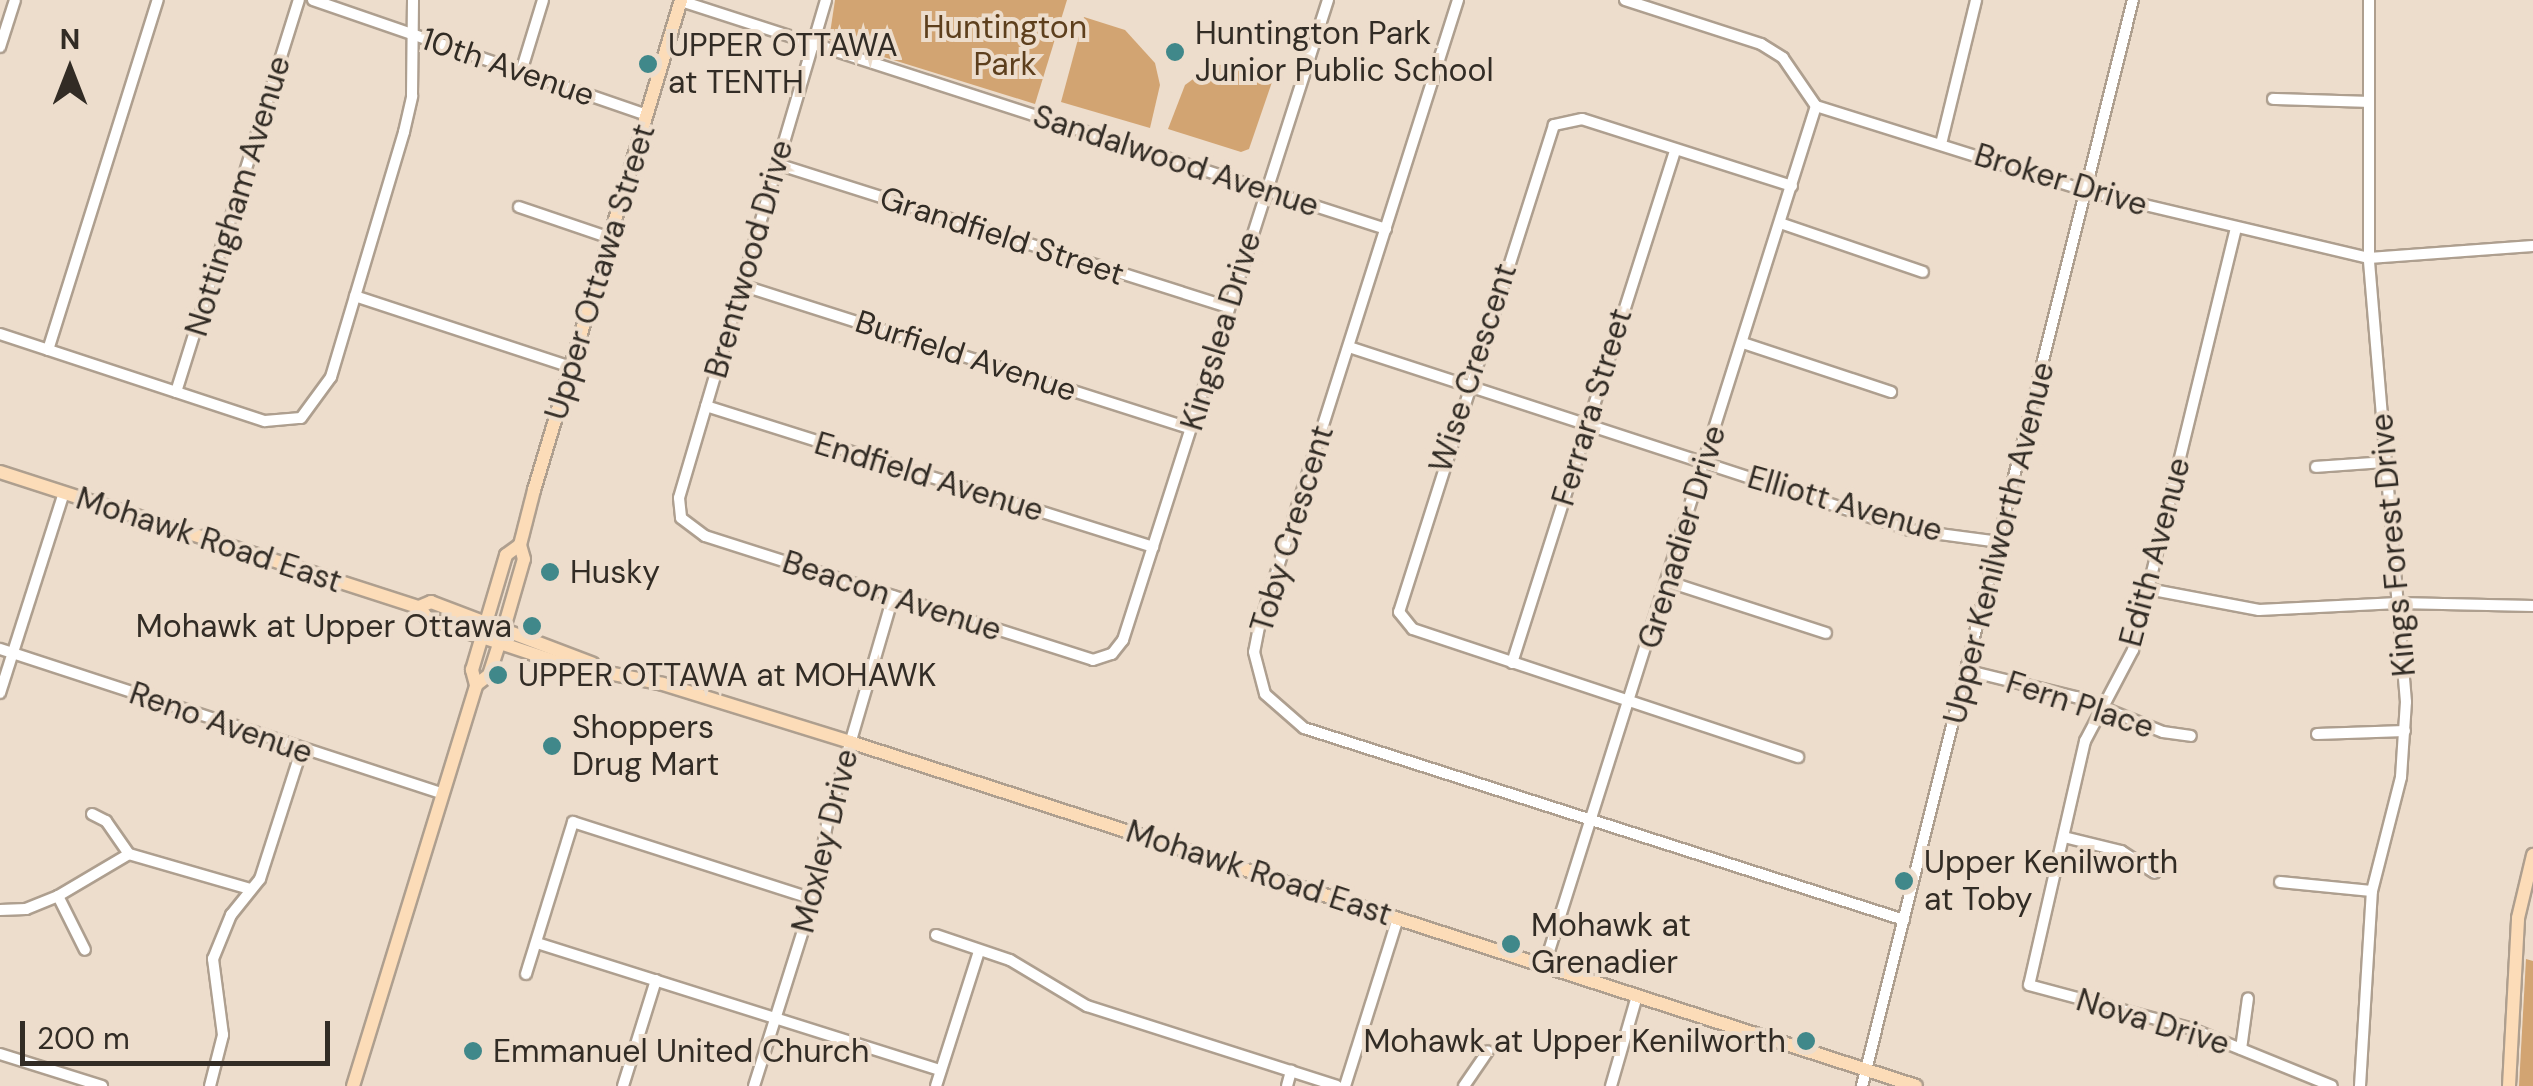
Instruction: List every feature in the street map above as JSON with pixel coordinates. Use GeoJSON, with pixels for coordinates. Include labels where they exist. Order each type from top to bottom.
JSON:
{"type":"FeatureCollection","features":[{"type":"Feature","properties":{"kind":"main road","name":"Upper Ottawa Street"},"geometry":{"type":"LineString","coordinates":[[476,685],[489,675],[502,635],[524,559],[520,545],[681,0]]}},
{"type":"Feature","properties":{"kind":"main road","name":"Mohawk Road East"},"geometry":{"type":"LineString","coordinates":[[0,472],[418,607],[430,602],[563,664],[599,668],[850,742],[1916,1086]]}},
{"type":"Feature","properties":{"kind":"main road","name":"Upper Ottawa Street"},"geometry":{"type":"LineString","coordinates":[[352,1086],[476,685],[472,670],[506,555],[520,545]]}},
{"type":"Feature","properties":{"kind":"main road"},"geometry":{"type":"LineString","coordinates":[[2509,1086],[2518,918],[2533,855]]}},
{"type":"Feature","properties":{"kind":"street"},"geometry":{"type":"LineString","coordinates":[[0,47],[14,0]]}},
{"type":"Feature","properties":{"kind":"street"},"geometry":{"type":"LineString","coordinates":[[48,350],[158,0]]}},
{"type":"Feature","properties":{"kind":"street","name":"Nottingham Avenue"},"geometry":{"type":"LineString","coordinates":[[176,392],[299,0]]}},
{"type":"Feature","properties":{"kind":"street","name":"10th Avenue"},"geometry":{"type":"LineString","coordinates":[[313,0],[647,115]]}},
{"type":"Feature","properties":{"kind":"street"},"geometry":{"type":"LineString","coordinates":[[0,334],[266,421],[301,418],[331,377],[412,96],[413,0]]}},
{"type":"Feature","properties":{"kind":"street"},"geometry":{"type":"LineString","coordinates":[[521,72],[543,0]]}},
{"type":"Feature","properties":{"kind":"street","name":"Sandalwood Avenue"},"geometry":{"type":"LineString","coordinates":[[681,0],[1386,228]]}},
{"type":"Feature","properties":{"kind":"street","name":"Brentwood Drive"},"geometry":{"type":"LineString","coordinates":[[681,520],[678,498],[826,0]]}},
{"type":"Feature","properties":{"kind":"street","name":"Kingslea Drive"},"geometry":{"type":"LineString","coordinates":[[1107,657],[1123,640],[1328,0]]}},
{"type":"Feature","properties":{"kind":"street","name":"Toby Crescent"},"geometry":{"type":"LineString","coordinates":[[1458,0],[1256,639],[1266,694],[1304,728],[1904,920]]}},
{"type":"Feature","properties":{"kind":"street"},"geometry":{"type":"LineString","coordinates":[[1626,0],[1654,4],[1761,44],[1800,77],[1816,106]]}},
{"type":"Feature","properties":{"kind":"street"},"geometry":{"type":"LineString","coordinates":[[1941,144],[1976,0]]}},
{"type":"Feature","properties":{"kind":"street","name":"Upper Kenilworth Avenue"},"geometry":{"type":"LineString","coordinates":[[1862,1086],[1969,671],[2133,0]]}},
{"type":"Feature","properties":{"kind":"street","name":"Kings Forest Drive"},"geometry":{"type":"LineString","coordinates":[[2360,1086],[2372,891],[2401,778],[2405,731],[2399,603],[2368,258],[2369,0]]}},
{"type":"Feature","properties":{"kind":"street"},"geometry":{"type":"LineString","coordinates":[[2273,99],[2366,102]]}},
{"type":"Feature","properties":{"kind":"street","name":"Broker Drive"},"geometry":{"type":"LineString","coordinates":[[1816,106],[2087,191],[2368,258],[2533,246]]}},
{"type":"Feature","properties":{"kind":"street","name":"Grenadier Drive"},"geometry":{"type":"LineString","coordinates":[[1544,966],[1669,582],[1816,106]]}},
{"type":"Feature","properties":{"kind":"street","name":"Wise Crescent"},"geometry":{"type":"LineString","coordinates":[[1792,186],[1582,119],[1554,125],[1468,384],[1400,612],[1413,629],[1798,756]]}},
{"type":"Feature","properties":{"kind":"street","name":"Ferrara Street"},"geometry":{"type":"LineString","coordinates":[[1512,663],[1675,151]]}},
{"type":"Feature","properties":{"kind":"street","name":"Grandfield Street"},"geometry":{"type":"LineString","coordinates":[[777,164],[1228,307]]}},
{"type":"Feature","properties":{"kind":"street"},"geometry":{"type":"LineString","coordinates":[[519,207],[610,238]]}},
{"type":"Feature","properties":{"kind":"street"},"geometry":{"type":"LineString","coordinates":[[1780,223],[1922,272]]}},
{"type":"Feature","properties":{"kind":"street","name":"Edith Avenue"},"geometry":{"type":"LineString","coordinates":[[2029,986],[2085,740],[2133,650],[2236,228]]}},
{"type":"Feature","properties":{"kind":"street","name":"Burfield Avenue"},"geometry":{"type":"LineString","coordinates":[[741,284],[1190,428]]}},
{"type":"Feature","properties":{"kind":"street"},"geometry":{"type":"LineString","coordinates":[[355,296],[571,367]]}},
{"type":"Feature","properties":{"kind":"street"},"geometry":{"type":"LineString","coordinates":[[1743,344],[1892,392]]}},
{"type":"Feature","properties":{"kind":"street","name":"Elliott Avenue"},"geometry":{"type":"LineString","coordinates":[[1349,347],[1910,530],[2000,542]]}},
{"type":"Feature","properties":{"kind":"street","name":"Endfield Avenue"},"geometry":{"type":"LineString","coordinates":[[706,406],[1153,547]]}},
{"type":"Feature","properties":{"kind":"street"},"geometry":{"type":"LineString","coordinates":[[2316,467],[2386,462]]}},
{"type":"Feature","properties":{"kind":"street"},"geometry":{"type":"LineString","coordinates":[[0,693],[64,493]]}},
{"type":"Feature","properties":{"kind":"street","name":"Beacon Avenue"},"geometry":{"type":"LineString","coordinates":[[681,520],[706,536],[1082,658],[1107,657]]}},
{"type":"Feature","properties":{"kind":"street"},"geometry":{"type":"LineString","coordinates":[[1669,582],[1826,633]]}},
{"type":"Feature","properties":{"kind":"street"},"geometry":{"type":"LineString","coordinates":[[2148,588],[2258,610],[2399,603],[2533,606]]}},
{"type":"Feature","properties":{"kind":"street","name":"Moxley Drive"},"geometry":{"type":"LineString","coordinates":[[754,1086],[813,898],[850,742],[893,596]]}},
{"type":"Feature","properties":{"kind":"street","name":"Reno Avenue"},"geometry":{"type":"LineString","coordinates":[[0,649],[443,794]]}},
{"type":"Feature","properties":{"kind":"street","name":"Fern Place"},"geometry":{"type":"LineString","coordinates":[[1969,671],[2101,705],[2162,732],[2191,736]]}},
{"type":"Feature","properties":{"kind":"street"},"geometry":{"type":"LineString","coordinates":[[2317,734],[2405,731]]}},
{"type":"Feature","properties":{"kind":"street"},"geometry":{"type":"LineString","coordinates":[[210,1086],[222,1034],[212,959],[250,889],[260,879],[301,750]]}},
{"type":"Feature","properties":{"kind":"street"},"geometry":{"type":"LineString","coordinates":[[92,814],[106,821],[128,854],[250,889]]}},
{"type":"Feature","properties":{"kind":"street"},"geometry":{"type":"LineString","coordinates":[[526,974],[573,822],[813,898]]}},
{"type":"Feature","properties":{"kind":"street"},"geometry":{"type":"LineString","coordinates":[[2064,838],[2121,851],[2155,873]]}},
{"type":"Feature","properties":{"kind":"street"},"geometry":{"type":"LineString","coordinates":[[0,910],[26,909],[58,896],[128,854]]}},
{"type":"Feature","properties":{"kind":"street"},"geometry":{"type":"LineString","coordinates":[[2280,882],[2372,891]]}},
{"type":"Feature","properties":{"kind":"street"},"geometry":{"type":"LineString","coordinates":[[58,896],[85,950]]}},
{"type":"Feature","properties":{"kind":"street"},"geometry":{"type":"LineString","coordinates":[[1345,1086],[1398,918]]}},
{"type":"Feature","properties":{"kind":"street"},"geometry":{"type":"LineString","coordinates":[[936,936],[1010,960],[1086,1006],[1337,1086]]}},
{"type":"Feature","properties":{"kind":"street"},"geometry":{"type":"LineString","coordinates":[[538,943],[940,1070]]}},
{"type":"Feature","properties":{"kind":"street"},"geometry":{"type":"LineString","coordinates":[[936,1086],[979,950]]}},
{"type":"Feature","properties":{"kind":"street"},"geometry":{"type":"LineString","coordinates":[[622,1086],[656,980]]}},
{"type":"Feature","properties":{"kind":"street","name":"Nova Drive"},"geometry":{"type":"LineString","coordinates":[[2029,986],[2189,1028],[2332,1086]]}},
{"type":"Feature","properties":{"kind":"street"},"geometry":{"type":"LineString","coordinates":[[1610,1086],[1637,996]]}},
{"type":"Feature","properties":{"kind":"street"},"geometry":{"type":"LineString","coordinates":[[2242,1049],[2248,998]]}},
{"type":"Feature","properties":{"kind":"street"},"geometry":{"type":"LineString","coordinates":[[1464,1086],[1488,1052]]}},
{"type":"Feature","properties":{"kind":"street"},"geometry":{"type":"LineString","coordinates":[[0,1054],[102,1086]]}},
{"type":"Feature","properties":{"kind":"street"},"geometry":{"type":"LineString","coordinates":[[1286,1086],[1291,1071]]}},
{"type":"Feature","properties":{"kind":"green space","name":"Huntington Park"},"geometry":{"type":"Polygon","coordinates":[[[835,0],[1067,0],[1035,104],[829,40],[835,0]]]}},
{"type":"Feature","properties":{"kind":"green space"},"geometry":{"type":"Polygon","coordinates":[[[1084,17],[1125,30],[1155,63],[1160,85],[1150,128],[1061,102],[1084,17]]]}},
{"type":"Feature","properties":{"kind":"green space"},"geometry":{"type":"Polygon","coordinates":[[[1227,64],[1273,79],[1249,149],[1241,152],[1168,129],[1185,85],[1211,66],[1227,64]]]}},
{"type":"Feature","properties":{"kind":"green space"},"geometry":{"type":"Polygon","coordinates":[[[2526,959],[2533,961],[2533,1086],[2519,1086],[2526,959]]]}},
{"type":"Feature","properties":{"kind":"place","name":"Huntington Park Junior Public School"},"geometry":{"type":"Point","coordinates":[1175,52]}},
{"type":"Feature","properties":{"kind":"place","name":"UPPER OTTAWA at TENTH"},"geometry":{"type":"Point","coordinates":[648,64]}},
{"type":"Feature","properties":{"kind":"place","name":"Husky"},"geometry":{"type":"Point","coordinates":[550,572]}},
{"type":"Feature","properties":{"kind":"place","name":"Mohawk at Upper Ottawa"},"geometry":{"type":"Point","coordinates":[532,626]}},
{"type":"Feature","properties":{"kind":"place","name":"UPPER OTTAWA at MOHAWK"},"geometry":{"type":"Point","coordinates":[498,675]}},
{"type":"Feature","properties":{"kind":"place","name":"Shoppers Drug Mart"},"geometry":{"type":"Point","coordinates":[552,746]}},
{"type":"Feature","properties":{"kind":"place","name":"Upper Kenilworth at Toby"},"geometry":{"type":"Point","coordinates":[1904,881]}},
{"type":"Feature","properties":{"kind":"place","name":"Mohawk at Grenadier"},"geometry":{"type":"Point","coordinates":[1511,944]}},
{"type":"Feature","properties":{"kind":"place","name":"Mohawk at Upper Kenilworth"},"geometry":{"type":"Point","coordinates":[1806,1041]}},
{"type":"Feature","properties":{"kind":"place","name":"Emmanuel United Church"},"geometry":{"type":"Point","coordinates":[473,1051]}}]}
